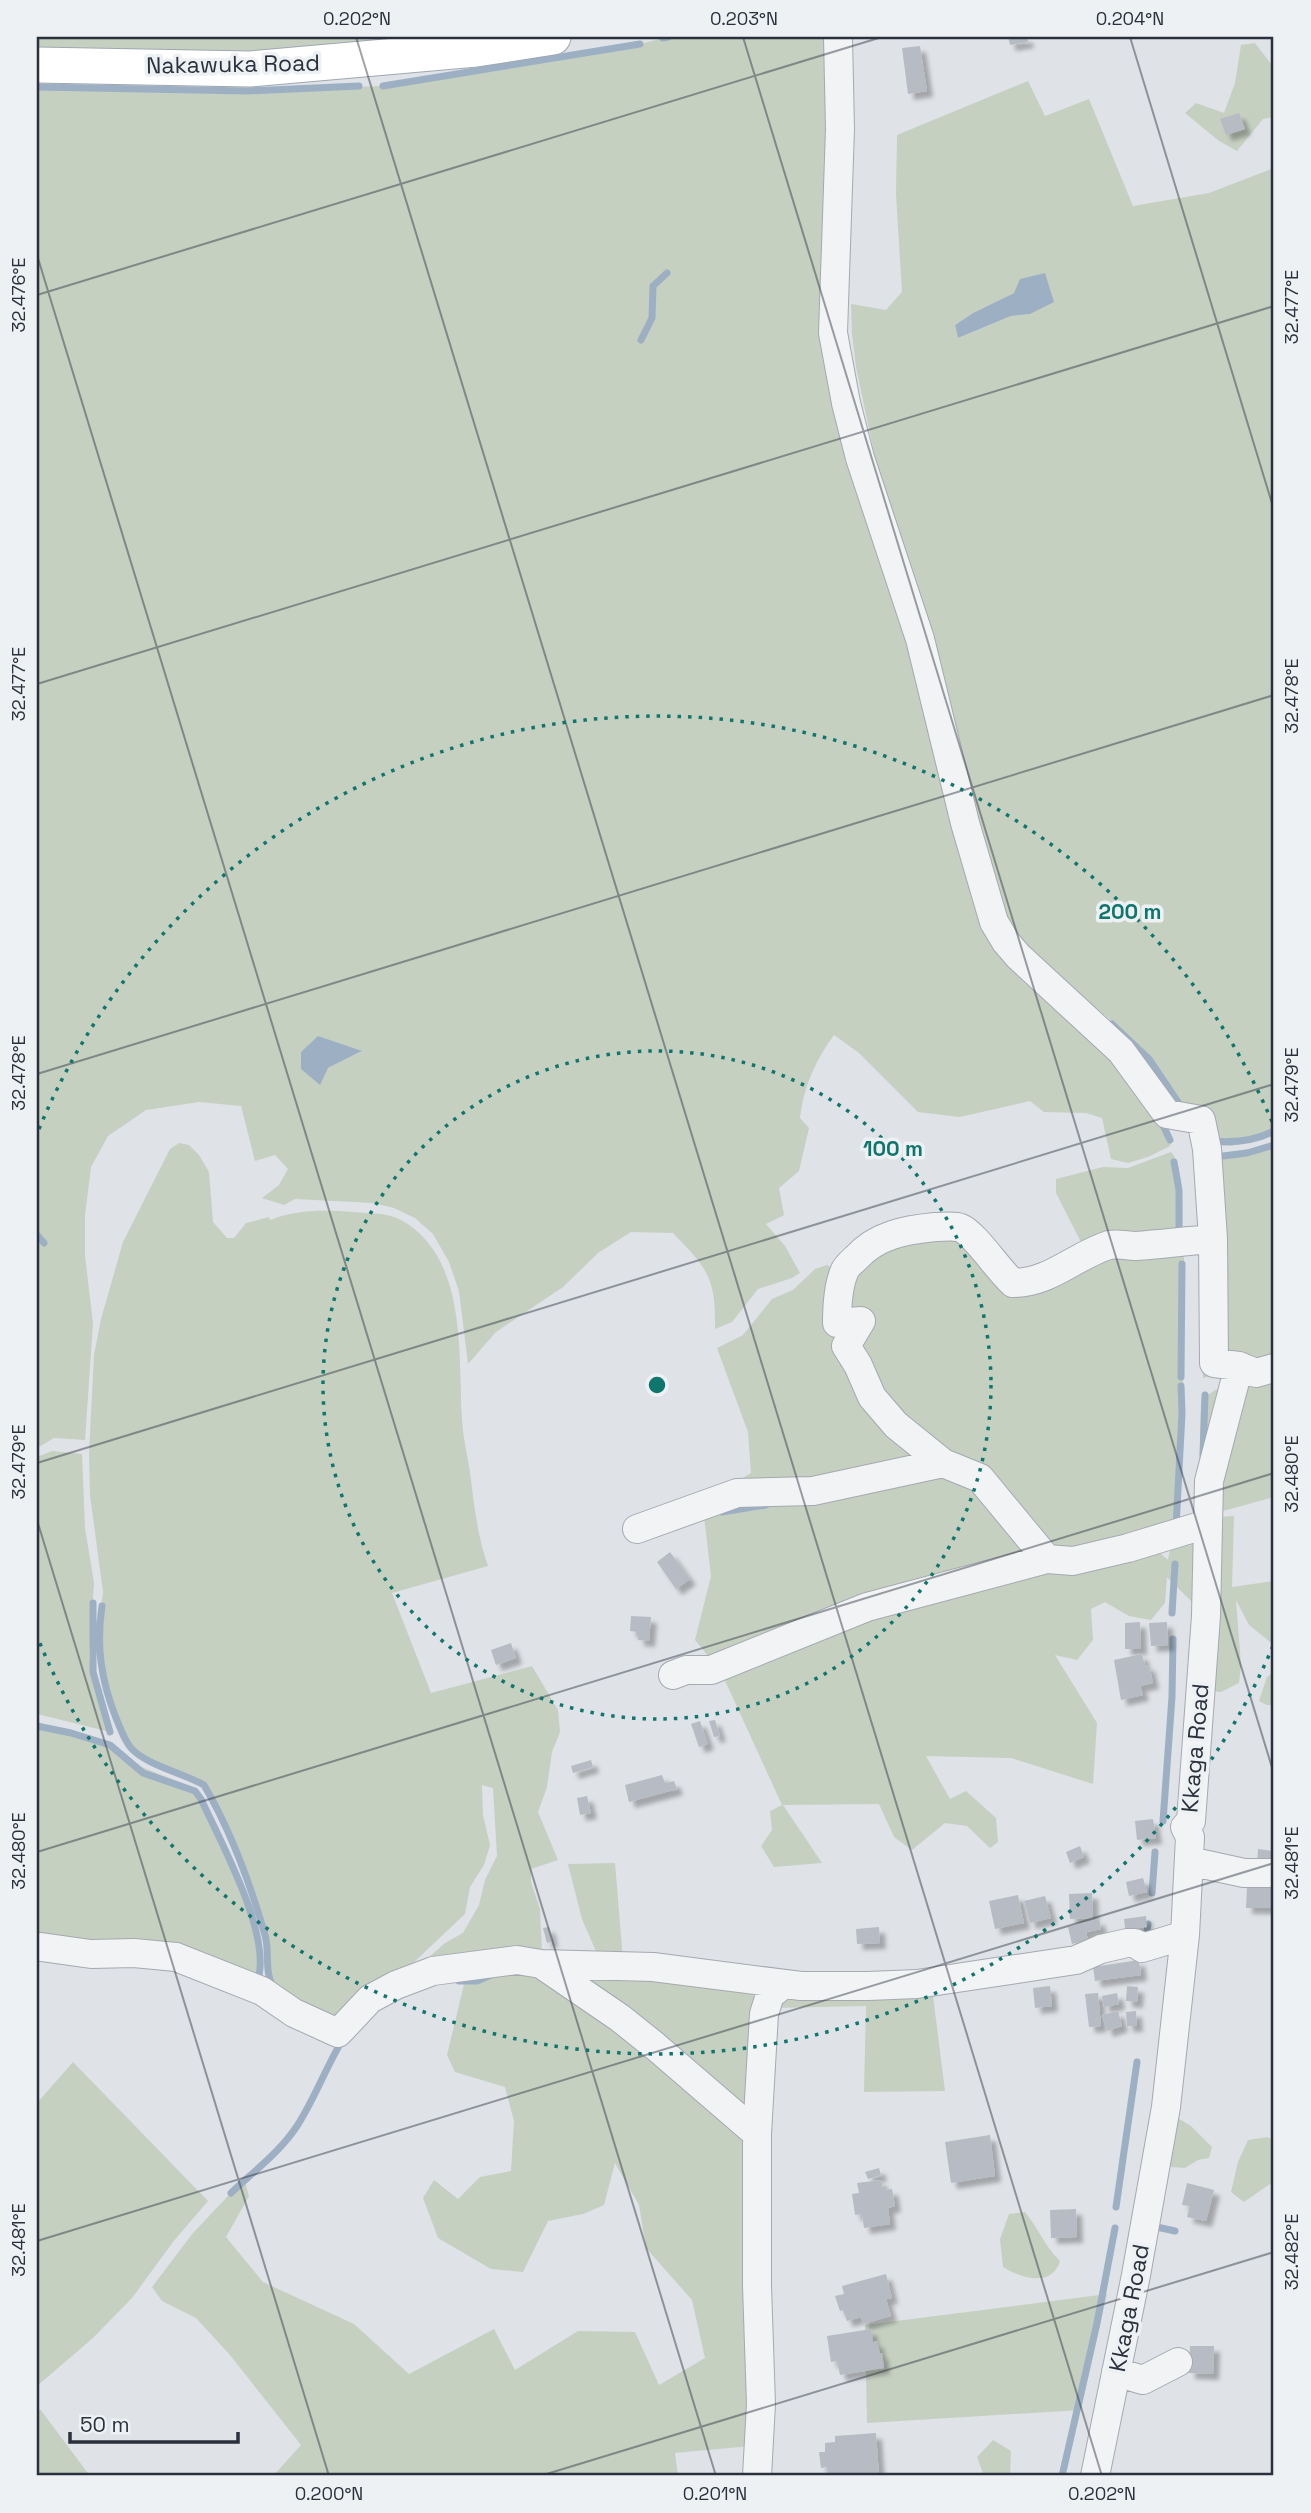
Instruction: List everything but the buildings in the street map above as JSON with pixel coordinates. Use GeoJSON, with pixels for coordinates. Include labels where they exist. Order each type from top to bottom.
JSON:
{"type":"FeatureCollection","features":[{"type":"Feature","properties":{"kind":"main road","name":"Nakawuka Road"},"geometry":{"type":"LineString","coordinates":[[37,65],[250,69],[476,49],[553,37]]}},
{"type":"Feature","properties":{"kind":"street"},"geometry":{"type":"LineString","coordinates":[[838,37],[840,129],[833,333],[837,358],[860,458],[920,639],[989,907],[999,933],[1012,949],[1121,1051],[1167,1114],[1201,1120],[1206,1141],[1213,1238],[1214,1363],[1239,1366],[1256,1373],[1274,1368]]}},
{"type":"Feature","properties":{"kind":"street"},"geometry":{"type":"LineString","coordinates":[[1047,1559],[979,1478],[943,1462],[896,1425],[872,1397],[846,1346],[861,1321],[837,1323],[837,1308],[845,1269],[863,1251],[893,1233],[951,1226],[964,1229],[1000,1272],[1013,1283],[1027,1283],[1069,1266],[1096,1249],[1114,1244],[1132,1246],[1213,1238]]}},
{"type":"Feature","properties":{"kind":"street","name":"Kkaga Road"},"geometry":{"type":"LineString","coordinates":[[1095,2476],[1147,2220],[1166,2107],[1185,1935],[1190,1837],[1185,1827],[1191,1821],[1206,1616],[1209,1481],[1239,1366]]}},
{"type":"Feature","properties":{"kind":"street"},"geometry":{"type":"LineString","coordinates":[[637,1529],[737,1493],[813,1491],[943,1462]]}},
{"type":"Feature","properties":{"kind":"street"},"geometry":{"type":"LineString","coordinates":[[673,1675],[686,1670],[711,1670],[867,1607],[1047,1559],[1073,1562],[1207,1524]]}},
{"type":"Feature","properties":{"kind":"street"},"geometry":{"type":"LineString","coordinates":[[1189,1861],[1244,1872],[1274,1873]]}},
{"type":"Feature","properties":{"kind":"street"},"geometry":{"type":"LineString","coordinates":[[41,1947],[91,1954],[134,1953],[176,1957],[262,1991],[294,2013],[338,2033],[370,1999],[396,1985],[433,1971],[517,1960],[541,1964],[653,1967],[784,1984],[868,1986],[917,1984],[1076,1960],[1101,1949],[1127,1943],[1135,1943],[1142,1948],[1185,1935]]}},
{"type":"Feature","properties":{"kind":"street"},"geometry":{"type":"LineString","coordinates":[[541,1964],[620,2018],[757,2134]]}},
{"type":"Feature","properties":{"kind":"street"},"geometry":{"type":"LineString","coordinates":[[757,2476],[761,2404],[757,2134],[764,2014],[770,1995],[784,1984]]}},
{"type":"Feature","properties":{"kind":"street"},"geometry":{"type":"LineString","coordinates":[[1116,2372],[1143,2381],[1178,2362]]}},
{"type":"Feature","properties":{"kind":"green space"},"geometry":{"type":"Polygon","coordinates":[[[37,37],[467,37],[322,49],[37,52],[37,37]]]}},
{"type":"Feature","properties":{"kind":"green space"},"geometry":{"type":"Polygon","coordinates":[[[668,37],[828,37],[830,213],[820,300],[970,889],[1151,1098],[1172,1140],[1170,1146],[1128,1163],[1111,1159],[1102,1118],[1086,1113],[1044,1112],[1030,1101],[960,1117],[918,1112],[859,1053],[834,1035],[807,1085],[800,1118],[809,1128],[799,1171],[779,1188],[784,1215],[766,1224],[785,1246],[800,1273],[758,1289],[732,1322],[715,1329],[714,1298],[708,1275],[694,1256],[673,1233],[631,1232],[598,1253],[563,1287],[496,1332],[468,1364],[459,1291],[449,1262],[433,1234],[415,1218],[394,1208],[373,1203],[295,1199],[284,1205],[262,1198],[279,1185],[288,1169],[275,1155],[255,1161],[241,1106],[199,1102],[146,1110],[108,1136],[91,1167],[85,1215],[85,1256],[93,1323],[85,1440],[54,1438],[37,1448],[37,87],[247,91],[383,86],[640,44],[668,37]],[[318,1036],[328,1068],[361,1052],[318,1036]]]}},
{"type":"Feature","properties":{"kind":"green space"},"geometry":{"type":"Polygon","coordinates":[[[1255,43],[1274,68],[1274,117],[1263,119],[1237,151],[1219,141],[1185,113],[1196,103],[1224,113],[1235,83],[1241,45],[1255,43]]]}},
{"type":"Feature","properties":{"kind":"green space"},"geometry":{"type":"Polygon","coordinates":[[[1028,81],[1045,116],[1089,99],[1133,206],[1209,193],[1274,168],[1274,1133],[1232,1146],[1203,1144],[1189,1133],[1159,1080],[1124,1031],[1020,942],[1003,912],[976,818],[929,621],[876,462],[856,367],[851,304],[886,310],[902,292],[896,194],[897,135],[1028,81]],[[1014,293],[955,325],[958,338],[1011,316],[1030,314],[1014,293]]]}},
{"type":"Feature","properties":{"kind":"green space"},"geometry":{"type":"Polygon","coordinates":[[[179,1143],[189,1145],[209,1172],[213,1222],[227,1238],[234,1238],[246,1223],[269,1217],[270,1220],[301,1212],[322,1211],[378,1214],[401,1220],[423,1237],[438,1258],[449,1282],[455,1309],[459,1338],[463,1432],[479,1531],[488,1566],[392,1593],[431,1693],[532,1666],[558,1710],[560,1732],[552,1752],[547,1787],[538,1812],[558,1860],[531,1869],[531,1882],[540,1909],[542,1956],[419,1966],[445,1943],[463,1933],[479,1905],[485,1880],[497,1856],[493,1788],[482,1785],[483,1815],[490,1845],[484,1865],[470,1887],[465,1914],[412,1964],[331,2025],[267,1978],[269,1951],[250,1891],[206,1789],[189,1778],[141,1759],[129,1749],[108,1703],[100,1674],[96,1645],[103,1592],[90,1495],[89,1453],[94,1355],[101,1319],[123,1242],[170,1149],[179,1143]]]}},
{"type":"Feature","properties":{"kind":"green space"},"geometry":{"type":"Polygon","coordinates":[[[1270,1146],[1274,1158],[1274,1362],[1203,1378],[1201,1209],[1209,1155],[1270,1146]]]}},
{"type":"Feature","properties":{"kind":"green space"},"geometry":{"type":"Polygon","coordinates":[[[1171,1152],[1176,1159],[1181,1182],[1182,1244],[1086,1252],[1056,1193],[1056,1179],[1103,1167],[1128,1168],[1171,1152]]]}},
{"type":"Feature","properties":{"kind":"green space"},"geometry":{"type":"Polygon","coordinates":[[[957,1232],[1011,1286],[1095,1254],[1184,1255],[1179,1533],[1051,1551],[897,1416],[849,1338],[852,1275],[888,1241],[957,1232]]]}},
{"type":"Feature","properties":{"kind":"green space"},"geometry":{"type":"Polygon","coordinates":[[[827,1265],[835,1270],[833,1329],[841,1352],[926,1459],[718,1494],[751,1473],[748,1432],[717,1348],[743,1335],[772,1299],[793,1290],[815,1269],[827,1265]]]}},
{"type":"Feature","properties":{"kind":"green space"},"geometry":{"type":"Polygon","coordinates":[[[1274,1374],[1274,1497],[1198,1518],[1201,1401],[1226,1386],[1274,1374]]]}},
{"type":"Feature","properties":{"kind":"green space"},"geometry":{"type":"Polygon","coordinates":[[[52,1451],[82,1454],[85,1528],[94,1583],[89,1657],[110,1732],[37,1714],[37,1457],[52,1451]]]}},
{"type":"Feature","properties":{"kind":"green space"},"geometry":{"type":"Polygon","coordinates":[[[960,1472],[1034,1552],[713,1662],[695,1640],[711,1576],[704,1516],[724,1508],[960,1472]]]}},
{"type":"Feature","properties":{"kind":"green space"},"geometry":{"type":"Polygon","coordinates":[[[1234,1516],[1232,1587],[1274,1581],[1274,1645],[1249,1625],[1236,1600],[1241,1665],[1239,1683],[1221,1692],[1202,1690],[1196,1606],[1167,1577],[1165,1603],[1151,1620],[1129,1616],[1105,1602],[1091,1609],[1093,1640],[1077,1660],[1055,1655],[1097,1723],[1093,1784],[1011,1758],[926,1756],[950,1799],[966,1791],[996,1818],[998,1842],[990,1848],[967,1826],[945,1823],[912,1850],[894,1837],[879,1804],[783,1805],[822,1863],[774,1867],[761,1846],[772,1830],[770,1811],[782,1805],[722,1674],[956,1588],[1158,1551],[1168,1560],[1172,1539],[1207,1518],[1234,1516]]]}},
{"type":"Feature","properties":{"kind":"green space"},"geometry":{"type":"Polygon","coordinates":[[[1274,1672],[1274,1705],[1267,1705],[1259,1701],[1267,1677],[1274,1672]]]}},
{"type":"Feature","properties":{"kind":"green space"},"geometry":{"type":"Polygon","coordinates":[[[37,1723],[75,1731],[105,1742],[139,1766],[197,1789],[233,1862],[253,1912],[262,1960],[260,1982],[37,1937],[37,1723]]]}},
{"type":"Feature","properties":{"kind":"green space"},"geometry":{"type":"Polygon","coordinates":[[[615,1863],[623,1960],[598,1956],[582,1919],[568,1864],[615,1863]]]}},
{"type":"Feature","properties":{"kind":"green space"},"geometry":{"type":"Polygon","coordinates":[[[535,1968],[747,2129],[751,2446],[675,2453],[678,2476],[273,2476],[301,2445],[230,2355],[196,2318],[162,2301],[152,2287],[193,2233],[244,2179],[249,2196],[226,2237],[263,2282],[354,2324],[409,2374],[494,2329],[515,2370],[578,2331],[635,2332],[659,2385],[705,2358],[692,2300],[646,2248],[639,2205],[615,2163],[604,2205],[583,2214],[548,2221],[523,2272],[491,2269],[438,2238],[423,2198],[434,2180],[458,2199],[480,2177],[511,2171],[514,2121],[505,2087],[455,2072],[447,2055],[466,1976],[535,1968]]]}},
{"type":"Feature","properties":{"kind":"green space"},"geometry":{"type":"Polygon","coordinates":[[[551,1969],[773,1987],[747,2111],[551,1969]]]}},
{"type":"Feature","properties":{"kind":"green space"},"geometry":{"type":"Polygon","coordinates":[[[932,1988],[945,2091],[864,2092],[866,2006],[773,2008],[780,1993],[932,1988]]]}},
{"type":"Feature","properties":{"kind":"green space"},"geometry":{"type":"Polygon","coordinates":[[[73,2062],[208,2201],[173,2242],[132,2298],[93,2338],[37,2386],[37,2103],[73,2062]]]}},
{"type":"Feature","properties":{"kind":"green space"},"geometry":{"type":"Polygon","coordinates":[[[1176,2117],[1191,2126],[1212,2147],[1209,2158],[1198,2160],[1185,2168],[1171,2167],[1166,2150],[1176,2117]]]}},
{"type":"Feature","properties":{"kind":"green space"},"geometry":{"type":"Polygon","coordinates":[[[1268,2137],[1274,2142],[1274,2181],[1244,2202],[1231,2192],[1238,2162],[1248,2140],[1268,2137]]]}},
{"type":"Feature","properties":{"kind":"green space"},"geometry":{"type":"Polygon","coordinates":[[[1025,2212],[1060,2261],[1050,2275],[1043,2278],[1026,2277],[1003,2267],[1000,2239],[1009,2214],[1025,2212]]]}},
{"type":"Feature","properties":{"kind":"green space"},"geometry":{"type":"Polygon","coordinates":[[[1107,2294],[1081,2410],[867,2423],[865,2325],[1107,2294]]]}},
{"type":"Feature","properties":{"kind":"green space"},"geometry":{"type":"Polygon","coordinates":[[[40,2409],[90,2476],[37,2476],[37,2411],[40,2409]]]}},
{"type":"Feature","properties":{"kind":"green space"},"geometry":{"type":"Polygon","coordinates":[[[993,2440],[1011,2451],[1010,2476],[984,2476],[977,2457],[993,2440]]]}},
{"type":"Feature","properties":{"kind":"water"},"geometry":{"type":"Polygon","coordinates":[[[1045,273],[1054,302],[1030,314],[1011,316],[958,338],[955,325],[1014,293],[1020,279],[1045,273]]]}},
{"type":"Feature","properties":{"kind":"water"},"geometry":{"type":"Polygon","coordinates":[[[318,1036],[362,1051],[328,1068],[320,1085],[301,1069],[301,1052],[318,1036]]]}},
{"type":"Feature","properties":{"kind":"waterway"},"geometry":{"type":"LineString","coordinates":[[663,38],[668,37]]}},
{"type":"Feature","properties":{"kind":"waterway"},"geometry":{"type":"LineString","coordinates":[[383,86],[640,44]]}},
{"type":"Feature","properties":{"kind":"waterway"},"geometry":{"type":"LineString","coordinates":[[37,87],[247,91],[359,86]]}},
{"type":"Feature","properties":{"kind":"waterway"},"geometry":{"type":"LineString","coordinates":[[641,340],[652,318],[653,286],[667,273]]}},
{"type":"Feature","properties":{"kind":"waterway"},"geometry":{"type":"LineString","coordinates":[[1112,1024],[1149,1059],[1182,1108]]}},
{"type":"Feature","properties":{"kind":"waterway"},"geometry":{"type":"LineString","coordinates":[[1160,1119],[1170,1140]]}},
{"type":"Feature","properties":{"kind":"waterway"},"geometry":{"type":"LineString","coordinates":[[1210,1141],[1243,1140],[1274,1131]]}},
{"type":"Feature","properties":{"kind":"waterway"},"geometry":{"type":"LineString","coordinates":[[1215,1157],[1247,1153],[1274,1145]]}},
{"type":"Feature","properties":{"kind":"waterway"},"geometry":{"type":"LineString","coordinates":[[1174,1162],[1179,1190],[1179,1235]]}},
{"type":"Feature","properties":{"kind":"waterway"},"geometry":{"type":"LineString","coordinates":[[37,1235],[44,1243]]}},
{"type":"Feature","properties":{"kind":"waterway"},"geometry":{"type":"LineString","coordinates":[[1181,1377],[1182,1264]]}},
{"type":"Feature","properties":{"kind":"waterway"},"geometry":{"type":"LineString","coordinates":[[1176,1527],[1181,1386]]}},
{"type":"Feature","properties":{"kind":"waterway"},"geometry":{"type":"LineString","coordinates":[[1203,1456],[1205,1395]]}},
{"type":"Feature","properties":{"kind":"waterway"},"geometry":{"type":"LineString","coordinates":[[722,1512],[766,1505]]}},
{"type":"Feature","properties":{"kind":"waterway"},"geometry":{"type":"LineString","coordinates":[[1172,1613],[1175,1564]]}},
{"type":"Feature","properties":{"kind":"waterway"},"geometry":{"type":"LineString","coordinates":[[93,1603],[93,1672],[110,1732]]}},
{"type":"Feature","properties":{"kind":"waterway"},"geometry":{"type":"LineString","coordinates":[[102,1606],[101,1663],[111,1704],[122,1733],[138,1754],[204,1785],[231,1839],[253,1896],[265,1935],[269,1975],[273,1987]]}},
{"type":"Feature","properties":{"kind":"waterway"},"geometry":{"type":"LineString","coordinates":[[1163,1821],[1172,1697],[1173,1639]]}},
{"type":"Feature","properties":{"kind":"waterway"},"geometry":{"type":"LineString","coordinates":[[37,1726],[110,1745],[143,1773],[195,1791],[232,1864],[252,1916],[260,1963],[257,1982]]}},
{"type":"Feature","properties":{"kind":"waterway"},"geometry":{"type":"LineString","coordinates":[[1152,1893],[1155,1852]]}},
{"type":"Feature","properties":{"kind":"waterway"},"geometry":{"type":"LineString","coordinates":[[1146,1939],[1148,1924]]}},
{"type":"Feature","properties":{"kind":"waterway"},"geometry":{"type":"LineString","coordinates":[[459,1981],[477,1981],[491,1975]]}},
{"type":"Feature","properties":{"kind":"waterway"},"geometry":{"type":"LineString","coordinates":[[231,2193],[274,2153],[297,2126],[343,2039]]}},
{"type":"Feature","properties":{"kind":"waterway"},"geometry":{"type":"LineString","coordinates":[[1116,2207],[1137,2062]]}},
{"type":"Feature","properties":{"kind":"waterway"},"geometry":{"type":"LineString","coordinates":[[1152,2226],[1175,2231]]}},
{"type":"Feature","properties":{"kind":"waterway"},"geometry":{"type":"LineString","coordinates":[[1062,2476],[1097,2323],[1115,2228]]}}]}
